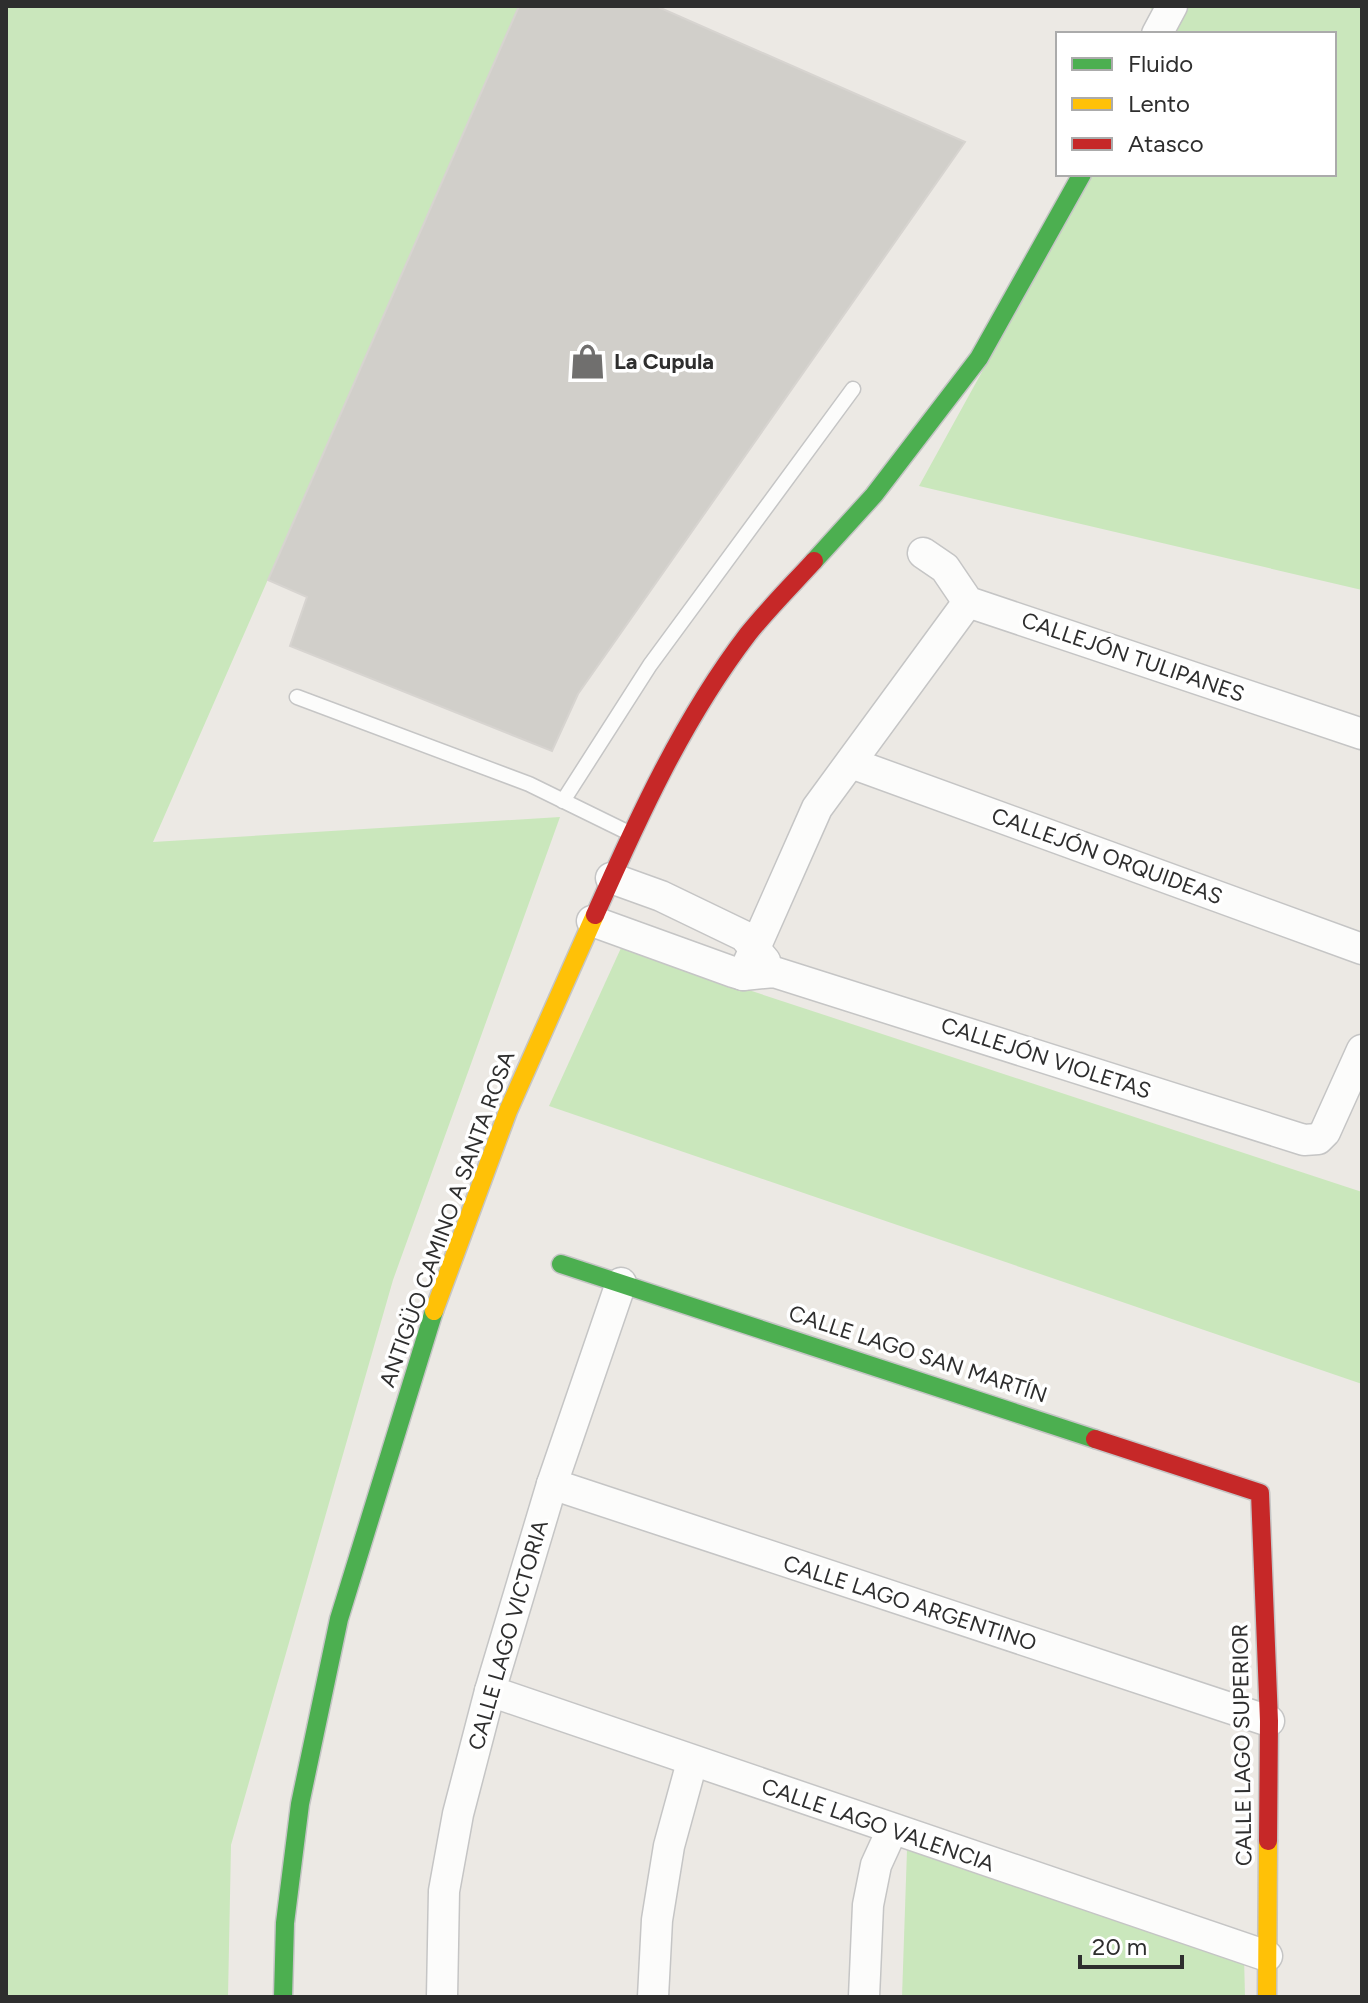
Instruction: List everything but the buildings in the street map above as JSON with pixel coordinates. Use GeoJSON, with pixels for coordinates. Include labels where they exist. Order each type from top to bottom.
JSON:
{"type":"FeatureCollection","features":[{"type":"Feature","properties":{"kind":"street"},"geometry":{"type":"LineString","coordinates":[[1158,32],[1172,6]]}},
{"type":"Feature","properties":{"kind":"street","name":"ANTIGÜO CAMINO A SANTA ROSA"},"geometry":{"type":"LineString","coordinates":[[283,1997],[285,1923],[300,1804],[339,1619],[424,1337],[508,1111],[631,834],[696,710],[749,633],[874,495],[979,358],[1081,176]]}},
{"type":"Feature","properties":{"kind":"street"},"geometry":{"type":"LineString","coordinates":[[592,921],[749,962],[817,808],[968,602],[945,568],[923,553]]}},
{"type":"Feature","properties":{"kind":"street","name":"CALLEJÓN TULIPANES"},"geometry":{"type":"LineString","coordinates":[[968,602],[1362,734]]}},
{"type":"Feature","properties":{"kind":"street","name":"CALLEJÓN ORQUIDEAS"},"geometry":{"type":"LineString","coordinates":[[851,763],[1362,949]]}},
{"type":"Feature","properties":{"kind":"street","name":"CALLEJÓN VIOLETAS"},"geometry":{"type":"LineString","coordinates":[[611,878],[661,896],[744,936],[749,962],[774,972],[1304,1140],[1318,1139],[1327,1128],[1362,1050]]}},
{"type":"Feature","properties":{"kind":"street","name":"CALLE LAGO SAN MARTÍN"},"geometry":{"type":"LineString","coordinates":[[561,1264],[1260,1493]]}},
{"type":"Feature","properties":{"kind":"street","name":"CALLE LAGO VICTORIA"},"geometry":{"type":"LineString","coordinates":[[442,1997],[444,1891],[458,1814],[490,1691],[552,1484],[621,1283]]}},
{"type":"Feature","properties":{"kind":"street","name":"CALLE LAGO ARGENTINO"},"geometry":{"type":"LineString","coordinates":[[552,1484],[1269,1721]]}},
{"type":"Feature","properties":{"kind":"street","name":"CALLE LAGO SUPERIOR"},"geometry":{"type":"LineString","coordinates":[[1260,1493],[1269,1721],[1267,1997]]}},
{"type":"Feature","properties":{"kind":"street","name":"CALLE LAGO VALENCIA"},"geometry":{"type":"LineString","coordinates":[[490,1691],[1267,1956]]}},
{"type":"Feature","properties":{"kind":"street"},"geometry":{"type":"LineString","coordinates":[[653,1997],[657,1920],[669,1846],[692,1762]]}},
{"type":"Feature","properties":{"kind":"street"},"geometry":{"type":"LineString","coordinates":[[864,1997],[868,1905],[876,1865],[892,1830]]}},
{"type":"Feature","properties":{"kind":"lane"},"geometry":{"type":"LineString","coordinates":[[563,801],[650,665],[853,389]]}},
{"type":"Feature","properties":{"kind":"lane"},"geometry":{"type":"LineString","coordinates":[[297,697],[529,784],[631,834]]}},
{"type":"Feature","properties":{"kind":"green space"},"geometry":{"type":"Polygon","coordinates":[[[6,6],[519,6],[153,842],[560,817],[393,1280],[231,1845],[228,1997],[6,1997],[6,6]]]}},
{"type":"Feature","properties":{"kind":"green space"},"geometry":{"type":"Polygon","coordinates":[[[1146,6],[1362,6],[1362,590],[919,486],[1090,176],[1336,176],[1336,32],[1167,32],[1173,20],[1146,6]]]}},
{"type":"Feature","properties":{"kind":"green space"},"geometry":{"type":"Polygon","coordinates":[[[621,948],[1362,1192],[1362,1384],[549,1106],[621,948]]]}},
{"type":"Feature","properties":{"kind":"green space"},"geometry":{"type":"Polygon","coordinates":[[[907,1850],[1244,1956],[1245,1997],[902,1997],[907,1850]]]}},
{"type":"Feature","properties":{"kind":"traffic: fast"},"geometry":{"type":"LineString","coordinates":[[814,561],[874,495],[979,358],[1081,176]]}},
{"type":"Feature","properties":{"kind":"traffic: fast"},"geometry":{"type":"LineString","coordinates":[[561,1264],[1095,1439]]}},
{"type":"Feature","properties":{"kind":"traffic: fast"},"geometry":{"type":"LineString","coordinates":[[283,1997],[285,1923],[300,1804],[339,1619],[434,1311]]}},
{"type":"Feature","properties":{"kind":"traffic: slow"},"geometry":{"type":"LineString","coordinates":[[434,1311],[508,1111],[595,915]]}},
{"type":"Feature","properties":{"kind":"traffic: slow"},"geometry":{"type":"LineString","coordinates":[[1267,1997],[1268,1841]]}},
{"type":"Feature","properties":{"kind":"traffic: jam"},"geometry":{"type":"LineString","coordinates":[[595,915],[645,806],[703,700],[748,634],[814,561]]}},
{"type":"Feature","properties":{"kind":"traffic: jam"},"geometry":{"type":"LineString","coordinates":[[1095,1439],[1260,1493],[1269,1721],[1268,1841]]}},
{"type":"Feature","properties":{"kind":"place","name":"La Cupula"},"geometry":{"type":"Point","coordinates":[588,361]}}]}
